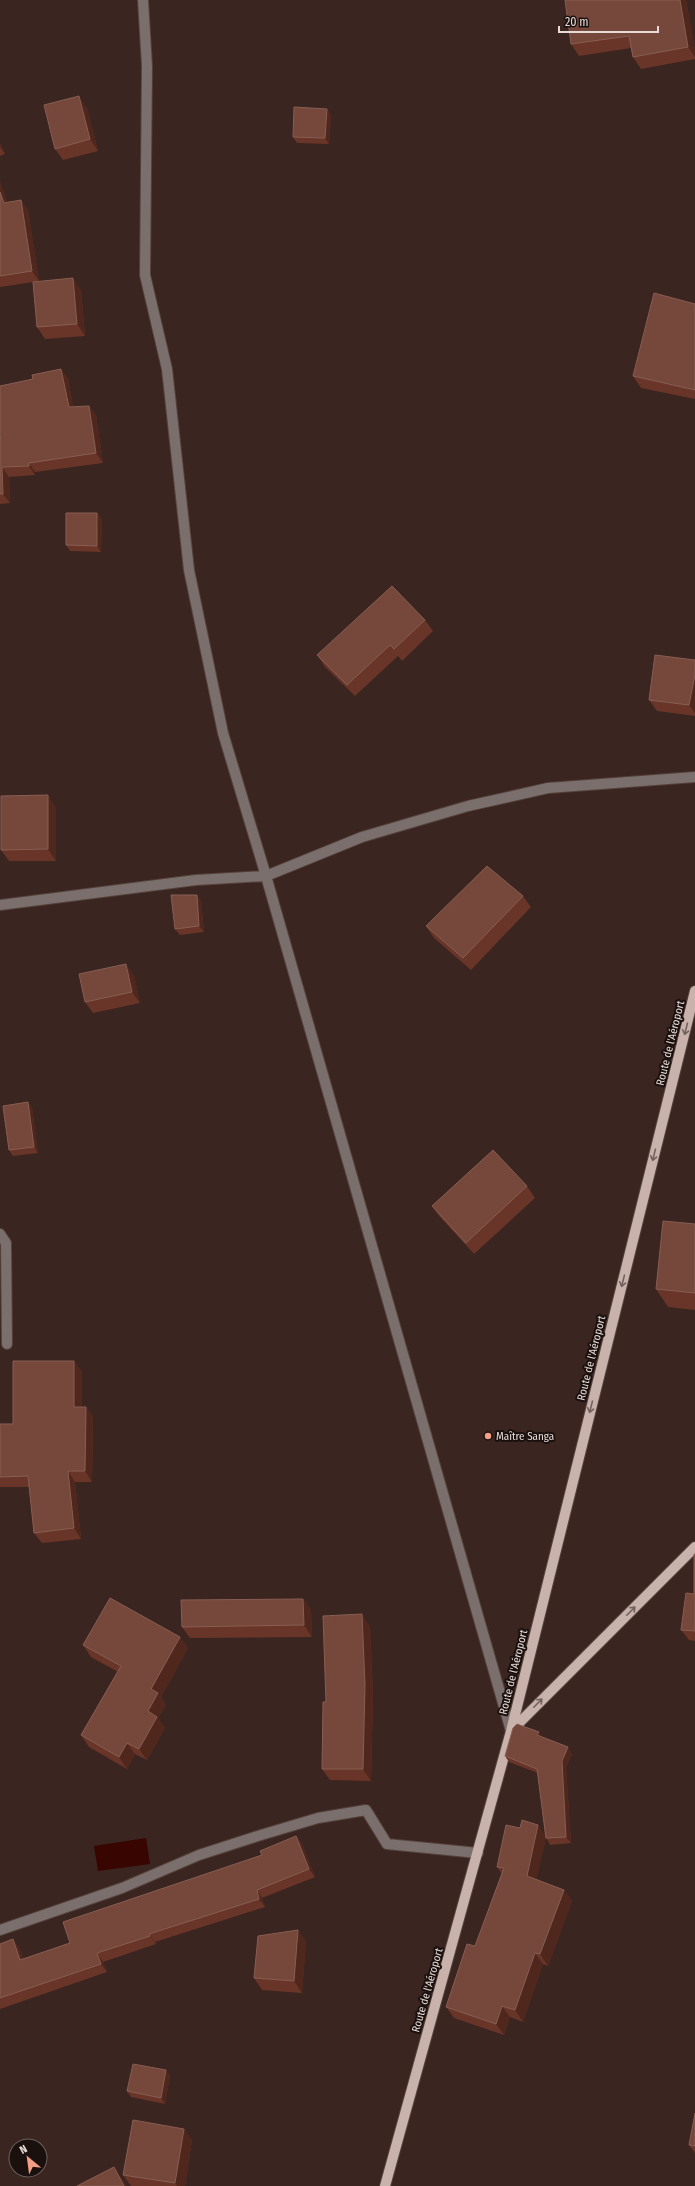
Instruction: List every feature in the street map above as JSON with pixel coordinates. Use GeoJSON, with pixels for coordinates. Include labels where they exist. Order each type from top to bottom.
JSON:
{"type":"FeatureCollection","features":[{"type":"Feature","properties":{"kind":"main road","name":"Route de l'Aéroport"},"geometry":{"type":"LineString","coordinates":[[385,2186],[511,1730],[695,991]]}},
{"type":"Feature","properties":{"kind":"main road","name":"Route de l'Aéroport"},"geometry":{"type":"LineString","coordinates":[[511,1730],[695,1547]]}},
{"type":"Feature","properties":{"kind":"street"},"geometry":{"type":"LineString","coordinates":[[143,0],[146,66],[145,275],[167,369],[189,570],[223,733],[266,876],[511,1730]]}},
{"type":"Feature","properties":{"kind":"street"},"geometry":{"type":"LineString","coordinates":[[0,905],[196,880],[266,876],[362,837],[468,806],[548,788],[695,777]]}},
{"type":"Feature","properties":{"kind":"street"},"geometry":{"type":"LineString","coordinates":[[0,1234],[6,1244],[7,1344]]}},
{"type":"Feature","properties":{"kind":"street"},"geometry":{"type":"LineString","coordinates":[[0,1930],[122,1888],[199,1855],[261,1834],[318,1818],[366,1810],[387,1844],[478,1853]]}},
{"type":"Feature","properties":{"kind":"shaded area"},"geometry":{"type":"Polygon","coordinates":[[[146,1838],[150,1864],[98,1871],[94,1846],[146,1838]]]}},
{"type":"Feature","properties":{"kind":"building"},"geometry":{"type":"Polygon","coordinates":[[[565,0],[680,0],[688,47],[633,57],[629,36],[571,44],[565,0]]]}},
{"type":"Feature","properties":{"kind":"building"},"geometry":{"type":"Polygon","coordinates":[[[79,96],[90,139],[55,149],[44,105],[79,96]]]}},
{"type":"Feature","properties":{"kind":"building"},"geometry":{"type":"Polygon","coordinates":[[[294,107],[327,109],[325,138],[293,137],[294,107]]]}},
{"type":"Feature","properties":{"kind":"building"},"geometry":{"type":"Polygon","coordinates":[[[0,192],[4,203],[21,200],[32,271],[0,276],[0,192]]]}},
{"type":"Feature","properties":{"kind":"building"},"geometry":{"type":"Polygon","coordinates":[[[73,278],[77,324],[37,327],[33,282],[73,278]]]}},
{"type":"Feature","properties":{"kind":"building"},"geometry":{"type":"Polygon","coordinates":[[[654,293],[695,304],[695,390],[633,376],[654,293]]]}},
{"type":"Feature","properties":{"kind":"building"},"geometry":{"type":"Polygon","coordinates":[[[61,369],[69,407],[89,406],[96,453],[29,463],[29,466],[2,467],[3,494],[0,494],[0,386],[33,379],[32,375],[61,369]]]}},
{"type":"Feature","properties":{"kind":"building"},"geometry":{"type":"Polygon","coordinates":[[[66,513],[97,513],[97,546],[66,545],[66,513]]]}},
{"type":"Feature","properties":{"kind":"building"},"geometry":{"type":"Polygon","coordinates":[[[392,586],[425,620],[394,649],[390,645],[347,685],[317,655],[392,586]]]}},
{"type":"Feature","properties":{"kind":"building"},"geometry":{"type":"Polygon","coordinates":[[[655,655],[695,660],[695,675],[689,705],[649,700],[655,655]]]}},
{"type":"Feature","properties":{"kind":"building"},"geometry":{"type":"Polygon","coordinates":[[[48,795],[48,849],[1,850],[1,796],[48,795]]]}},
{"type":"Feature","properties":{"kind":"building"},"geometry":{"type":"Polygon","coordinates":[[[487,866],[523,896],[463,958],[426,926],[487,866]]]}},
{"type":"Feature","properties":{"kind":"building"},"geometry":{"type":"Polygon","coordinates":[[[171,895],[197,895],[199,926],[175,929],[171,895]]]}},
{"type":"Feature","properties":{"kind":"building"},"geometry":{"type":"Polygon","coordinates":[[[126,964],[132,992],[85,1002],[79,974],[126,964]]]}},
{"type":"Feature","properties":{"kind":"building"},"geometry":{"type":"Polygon","coordinates":[[[28,1102],[34,1147],[9,1150],[3,1106],[28,1102]]]}},
{"type":"Feature","properties":{"kind":"building"},"geometry":{"type":"Polygon","coordinates":[[[493,1150],[527,1186],[466,1243],[432,1206],[493,1150]]]}},
{"type":"Feature","properties":{"kind":"building"},"geometry":{"type":"Polygon","coordinates":[[[663,1221],[695,1224],[695,1293],[656,1289],[663,1221]]]}},
{"type":"Feature","properties":{"kind":"building"},"geometry":{"type":"Polygon","coordinates":[[[13,1361],[74,1361],[74,1407],[86,1407],[85,1471],[68,1471],[74,1528],[34,1533],[28,1476],[0,1477],[0,1424],[13,1424],[13,1361]]]}},
{"type":"Feature","properties":{"kind":"building"},"geometry":{"type":"Polygon","coordinates":[[[694,1554],[695,1631],[681,1630],[686,1593],[694,1594],[694,1554]]]}},
{"type":"Feature","properties":{"kind":"building"},"geometry":{"type":"Polygon","coordinates":[[[110,1598],[180,1637],[151,1689],[158,1693],[148,1711],[157,1717],[139,1749],[127,1743],[119,1757],[81,1735],[121,1666],[83,1645],[110,1598]]]}},
{"type":"Feature","properties":{"kind":"building"},"geometry":{"type":"Polygon","coordinates":[[[303,1599],[304,1625],[182,1627],[181,1600],[303,1599]]]}},
{"type":"Feature","properties":{"kind":"building"},"geometry":{"type":"Polygon","coordinates":[[[362,1614],[365,1685],[363,1769],[322,1769],[323,1702],[326,1702],[323,1616],[362,1614]]]}},
{"type":"Feature","properties":{"kind":"building"},"geometry":{"type":"Polygon","coordinates":[[[517,1724],[539,1732],[537,1735],[568,1747],[562,1761],[566,1837],[546,1838],[537,1769],[505,1756],[513,1728],[517,1724]]]}},
{"type":"Feature","properties":{"kind":"building"},"geometry":{"type":"Polygon","coordinates":[[[522,1820],[538,1825],[527,1876],[564,1890],[540,1954],[535,1953],[515,2010],[502,2006],[496,2024],[446,2007],[467,1944],[475,1946],[504,1868],[497,1867],[506,1825],[520,1828],[522,1820]]]}},
{"type":"Feature","properties":{"kind":"building"},"geometry":{"type":"Polygon","coordinates":[[[296,1836],[309,1869],[257,1890],[259,1899],[149,1934],[150,1936],[97,1953],[101,1964],[0,1998],[0,1944],[13,1939],[20,1960],[70,1943],[63,1922],[262,1855],[260,1851],[296,1836]]]}},
{"type":"Feature","properties":{"kind":"building"},"geometry":{"type":"Polygon","coordinates":[[[298,1930],[294,1981],[254,1978],[258,1936],[298,1930]]]}},
{"type":"Feature","properties":{"kind":"building"},"geometry":{"type":"Polygon","coordinates":[[[133,2064],[166,2070],[161,2098],[127,2091],[133,2064]]]}},
{"type":"Feature","properties":{"kind":"building"},"geometry":{"type":"Polygon","coordinates":[[[695,2113],[695,2146],[689,2145],[695,2113]]]}},
{"type":"Feature","properties":{"kind":"building"},"geometry":{"type":"Polygon","coordinates":[[[133,2120],[184,2129],[175,2183],[123,2175],[133,2120]]]}},
{"type":"Feature","properties":{"kind":"building"},"geometry":{"type":"Polygon","coordinates":[[[114,2167],[124,2186],[77,2186],[114,2167]]]}},
{"type":"Feature","properties":{"kind":"place","name":"Maître Sanga"},"geometry":{"type":"Point","coordinates":[488,1436]}}]}
